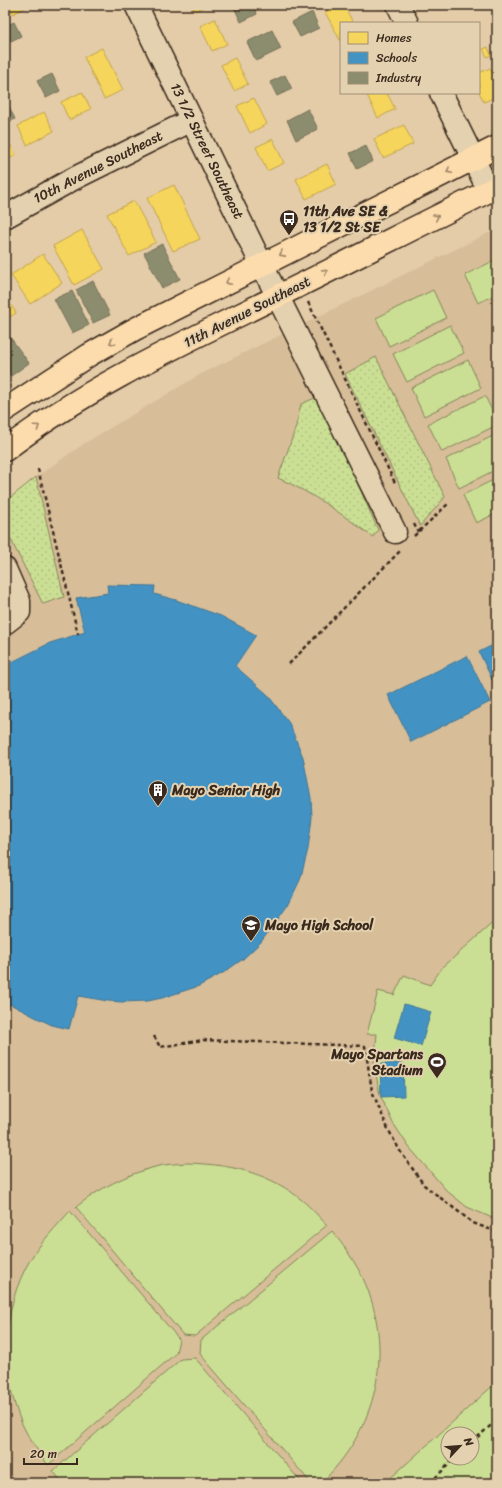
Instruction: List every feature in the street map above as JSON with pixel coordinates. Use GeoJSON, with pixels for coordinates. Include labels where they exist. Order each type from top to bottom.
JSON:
{"type":"FeatureCollection","features":[{"type":"Feature","properties":{"kind":"main road"},"geometry":{"type":"LineString","coordinates":[[5,410],[95,351],[135,329],[497,147]]}},
{"type":"Feature","properties":{"kind":"main road","name":"11th Avenue Southeast"},"geometry":{"type":"LineString","coordinates":[[5,450],[48,420],[126,373],[493,189]]}},
{"type":"Feature","properties":{"kind":"street","name":"13 1/2 Street Southeast"},"geometry":{"type":"LineString","coordinates":[[136,5],[262,265],[404,539]]}},
{"type":"Feature","properties":{"kind":"street"},"geometry":{"type":"LineString","coordinates":[[398,5],[406,22]]}},
{"type":"Feature","properties":{"kind":"street"},"geometry":{"type":"LineString","coordinates":[[441,94],[473,159],[493,189]]}},
{"type":"Feature","properties":{"kind":"street","name":"10th Avenue Southeast"},"geometry":{"type":"LineString","coordinates":[[5,217],[73,179],[192,120]]}},
{"type":"Feature","properties":{"kind":"street"},"geometry":{"type":"LineString","coordinates":[[5,569],[19,601],[19,612],[5,623]]}},
{"type":"Feature","properties":{"kind":"path"},"geometry":{"type":"LineString","coordinates":[[312,312],[398,490]]}},
{"type":"Feature","properties":{"kind":"path"},"geometry":{"type":"LineString","coordinates":[[38,469],[78,634]]}},
{"type":"Feature","properties":{"kind":"path"},"geometry":{"type":"LineString","coordinates":[[289,664],[404,539],[418,532],[449,504]]}},
{"type":"Feature","properties":{"kind":"path"},"geometry":{"type":"LineString","coordinates":[[412,518],[418,532]]}},
{"type":"Feature","properties":{"kind":"path"},"geometry":{"type":"LineString","coordinates":[[154,1036],[160,1047],[203,1040],[365,1046],[372,1091],[400,1151],[424,1185],[473,1223],[497,1232]]}},
{"type":"Feature","properties":{"kind":"path"},"geometry":{"type":"LineString","coordinates":[[480,1435],[497,1420]]}},
{"type":"Feature","properties":{"kind":"path"},"geometry":{"type":"LineString","coordinates":[[430,1483],[447,1466]]}},
{"type":"Feature","properties":{"kind":"shaded area","name":"Mayo High School"},"geometry":{"type":"Polygon","coordinates":[[[497,229],[497,1382],[448,1426],[440,1426],[440,1433],[385,1483],[5,1483],[5,502],[36,477],[85,443],[201,374],[497,229]]]}},
{"type":"Feature","properties":{"kind":"green space"},"geometry":{"type":"Polygon","coordinates":[[[497,259],[497,294],[478,303],[465,275],[497,259]]]}},
{"type":"Feature","properties":{"kind":"green space"},"geometry":{"type":"Polygon","coordinates":[[[433,290],[446,318],[389,346],[376,318],[433,290]]]}},
{"type":"Feature","properties":{"kind":"green space"},"geometry":{"type":"Polygon","coordinates":[[[450,325],[464,353],[407,382],[393,354],[450,325]]]}},
{"type":"Feature","properties":{"kind":"green space"},"geometry":{"type":"Polygon","coordinates":[[[376,357],[445,497],[420,526],[345,374],[376,357]]]}},
{"type":"Feature","properties":{"kind":"green space"},"geometry":{"type":"Polygon","coordinates":[[[468,360],[481,388],[424,416],[411,388],[468,360]]]}},
{"type":"Feature","properties":{"kind":"green space"},"geometry":{"type":"Polygon","coordinates":[[[485,396],[497,421],[497,425],[442,452],[428,424],[485,396]]]}},
{"type":"Feature","properties":{"kind":"green space"},"geometry":{"type":"Polygon","coordinates":[[[315,398],[325,409],[378,530],[373,537],[316,497],[278,478],[295,430],[301,404],[315,398]]]}},
{"type":"Feature","properties":{"kind":"green space"},"geometry":{"type":"Polygon","coordinates":[[[497,434],[497,469],[459,488],[446,459],[497,434]]]}},
{"type":"Feature","properties":{"kind":"green space"},"geometry":{"type":"Polygon","coordinates":[[[36,477],[64,597],[43,604],[5,528],[5,502],[36,477]]]}},
{"type":"Feature","properties":{"kind":"green space"},"geometry":{"type":"Polygon","coordinates":[[[497,478],[497,513],[476,523],[463,495],[497,478]]]}},
{"type":"Feature","properties":{"kind":"green space","name":"Mayo Spartans Stadium"},"geometry":{"type":"Polygon","coordinates":[[[497,919],[497,1220],[467,1207],[447,1191],[409,1147],[393,1123],[380,1095],[374,1064],[377,1034],[367,1034],[378,991],[394,995],[404,975],[430,985],[442,968],[497,919]]]}},
{"type":"Feature","properties":{"kind":"green space"},"geometry":{"type":"Polygon","coordinates":[[[186,1163],[230,1167],[259,1175],[285,1188],[302,1200],[327,1225],[195,1336],[183,1335],[76,1207],[104,1188],[133,1174],[159,1166],[186,1163]]]}},
{"type":"Feature","properties":{"kind":"green space"},"geometry":{"type":"Polygon","coordinates":[[[70,1211],[179,1339],[176,1353],[48,1465],[25,1430],[15,1404],[7,1362],[7,1341],[13,1299],[20,1279],[39,1247],[70,1211]]]}},
{"type":"Feature","properties":{"kind":"green space"},"geometry":{"type":"Polygon","coordinates":[[[332,1231],[353,1260],[369,1293],[376,1319],[379,1345],[378,1370],[374,1395],[354,1442],[339,1463],[321,1483],[311,1483],[200,1354],[201,1340],[332,1231]]]}},
{"type":"Feature","properties":{"kind":"green space"},"geometry":{"type":"Polygon","coordinates":[[[195,1358],[302,1483],[63,1483],[53,1471],[181,1359],[195,1358]]]}},
{"type":"Feature","properties":{"kind":"green space"},"geometry":{"type":"Polygon","coordinates":[[[497,1382],[497,1483],[385,1483],[440,1433],[440,1466],[480,1466],[480,1426],[448,1426],[497,1382]]]}},
{"type":"Feature","properties":{"kind":"building: Homes"},"geometry":{"type":"Polygon","coordinates":[[[9,5],[30,5],[13,14],[9,5]]]}},
{"type":"Feature","properties":{"kind":"building: Homes"},"geometry":{"type":"Polygon","coordinates":[[[192,5],[208,5],[195,11],[192,5]]]}},
{"type":"Feature","properties":{"kind":"building: Homes"},"geometry":{"type":"Polygon","coordinates":[[[339,5],[344,5],[352,22],[340,22],[340,40],[325,12],[339,5]]]}},
{"type":"Feature","properties":{"kind":"building: Homes"},"geometry":{"type":"Polygon","coordinates":[[[215,19],[227,44],[212,51],[200,26],[215,19]]]}},
{"type":"Feature","properties":{"kind":"building: Homes"},"geometry":{"type":"Polygon","coordinates":[[[488,47],[491,55],[487,57],[483,49],[488,47]]]}},
{"type":"Feature","properties":{"kind":"building: Homes"},"geometry":{"type":"Polygon","coordinates":[[[102,48],[123,90],[104,99],[84,57],[102,48]]]}},
{"type":"Feature","properties":{"kind":"building: Homes"},"geometry":{"type":"Polygon","coordinates":[[[235,58],[248,84],[234,91],[221,65],[235,58]]]}},
{"type":"Feature","properties":{"kind":"building: Homes"},"geometry":{"type":"Polygon","coordinates":[[[490,68],[497,82],[497,96],[484,102],[480,94],[480,73],[490,68]]]}},
{"type":"Feature","properties":{"kind":"building: Homes"},"geometry":{"type":"Polygon","coordinates":[[[82,92],[91,109],[69,120],[61,102],[82,92]]]}},
{"type":"Feature","properties":{"kind":"building: Homes"},"geometry":{"type":"Polygon","coordinates":[[[366,94],[388,94],[395,109],[378,118],[366,94]]]}},
{"type":"Feature","properties":{"kind":"building: Homes"},"geometry":{"type":"Polygon","coordinates":[[[254,98],[267,124],[250,133],[237,106],[254,98]]]}},
{"type":"Feature","properties":{"kind":"building: Homes"},"geometry":{"type":"Polygon","coordinates":[[[44,112],[54,131],[27,145],[18,126],[44,112]]]}},
{"type":"Feature","properties":{"kind":"building: Homes"},"geometry":{"type":"Polygon","coordinates":[[[404,125],[413,144],[383,158],[374,139],[404,125]]]}},
{"type":"Feature","properties":{"kind":"building: Homes"},"geometry":{"type":"Polygon","coordinates":[[[6,137],[16,155],[5,161],[5,138],[6,137]]]}},
{"type":"Feature","properties":{"kind":"building: Homes"},"geometry":{"type":"Polygon","coordinates":[[[273,139],[284,163],[267,171],[256,147],[273,139]]]}},
{"type":"Feature","properties":{"kind":"building: Homes"},"geometry":{"type":"Polygon","coordinates":[[[327,164],[336,184],[306,199],[296,179],[327,164]]]}},
{"type":"Feature","properties":{"kind":"building: Homes"},"geometry":{"type":"Polygon","coordinates":[[[174,185],[200,239],[173,251],[147,198],[174,185]]]}},
{"type":"Feature","properties":{"kind":"building: Homes"},"geometry":{"type":"Polygon","coordinates":[[[134,201],[156,242],[129,256],[107,214],[134,201]]]}},
{"type":"Feature","properties":{"kind":"building: Homes"},"geometry":{"type":"Polygon","coordinates":[[[82,230],[104,269],[74,285],[53,246],[82,230]]]}},
{"type":"Feature","properties":{"kind":"building: Homes"},"geometry":{"type":"Polygon","coordinates":[[[43,254],[62,283],[30,304],[11,275],[43,254]]]}},
{"type":"Feature","properties":{"kind":"building: Homes"},"geometry":{"type":"Polygon","coordinates":[[[5,296],[16,313],[5,320],[5,296]]]}},
{"type":"Feature","properties":{"kind":"building: Schools","name":"Mayo Senior High"},"geometry":{"type":"Polygon","coordinates":[[[107,585],[155,586],[154,594],[221,616],[256,635],[235,666],[267,694],[289,723],[303,757],[311,798],[312,817],[308,849],[300,880],[288,905],[261,942],[243,959],[223,973],[199,986],[162,998],[148,1001],[122,1002],[78,996],[69,1029],[52,1025],[10,1004],[5,1012],[5,658],[7,656],[12,662],[50,643],[85,632],[76,598],[108,593],[107,585]]]}},
{"type":"Feature","properties":{"kind":"building: Schools"},"geometry":{"type":"Polygon","coordinates":[[[497,643],[497,690],[479,652],[497,643]]]}},
{"type":"Feature","properties":{"kind":"building: Schools"},"geometry":{"type":"Polygon","coordinates":[[[467,656],[490,702],[411,742],[388,695],[467,656]]]}},
{"type":"Feature","properties":{"kind":"building: Schools"},"geometry":{"type":"Polygon","coordinates":[[[404,1004],[431,1012],[421,1046],[394,1038],[404,1004]]]}},
{"type":"Feature","properties":{"kind":"building: Schools"},"geometry":{"type":"Polygon","coordinates":[[[403,1063],[404,1096],[381,1097],[380,1064],[403,1063]]]}},
{"type":"Feature","properties":{"kind":"building: Industry"},"geometry":{"type":"Polygon","coordinates":[[[233,5],[253,5],[257,14],[241,22],[233,5]]]}},
{"type":"Feature","properties":{"kind":"building: Industry"},"geometry":{"type":"Polygon","coordinates":[[[312,12],[319,28],[300,37],[292,22],[312,12]]]}},
{"type":"Feature","properties":{"kind":"building: Industry"},"geometry":{"type":"Polygon","coordinates":[[[14,22],[21,36],[11,41],[5,26],[14,22]]]}},
{"type":"Feature","properties":{"kind":"building: Industry"},"geometry":{"type":"Polygon","coordinates":[[[272,30],[281,49],[256,61],[247,42],[272,30]]]}},
{"type":"Feature","properties":{"kind":"building: Industry"},"geometry":{"type":"Polygon","coordinates":[[[52,74],[60,91],[46,98],[37,81],[52,74]]]}},
{"type":"Feature","properties":{"kind":"building: Industry"},"geometry":{"type":"Polygon","coordinates":[[[285,75],[292,89],[277,96],[270,82],[285,75]]]}},
{"type":"Feature","properties":{"kind":"building: Industry"},"geometry":{"type":"Polygon","coordinates":[[[6,101],[15,119],[5,124],[5,102],[6,101]]]}},
{"type":"Feature","properties":{"kind":"building: Industry"},"geometry":{"type":"Polygon","coordinates":[[[308,109],[318,129],[296,140],[287,120],[308,109]]]}},
{"type":"Feature","properties":{"kind":"building: Industry"},"geometry":{"type":"Polygon","coordinates":[[[366,146],[373,161],[357,169],[350,153],[366,146]]]}},
{"type":"Feature","properties":{"kind":"building: Industry"},"geometry":{"type":"Polygon","coordinates":[[[162,244],[180,279],[162,288],[144,253],[162,244]]]}},
{"type":"Feature","properties":{"kind":"building: Industry"},"geometry":{"type":"Polygon","coordinates":[[[93,281],[110,315],[93,323],[76,290],[93,281]]]}},
{"type":"Feature","properties":{"kind":"building: Industry"},"geometry":{"type":"Polygon","coordinates":[[[72,291],[89,325],[72,333],[54,299],[72,291]]]}},
{"type":"Feature","properties":{"kind":"building: Industry"},"geometry":{"type":"Polygon","coordinates":[[[7,333],[29,363],[11,376],[5,369],[5,334],[7,333]]]}},
{"type":"Feature","properties":{"kind":"place","name":"11th Ave SE & 13 1/2 St SE"},"geometry":{"type":"Point","coordinates":[289,236]}},
{"type":"Feature","properties":{"kind":"place","name":"Mayo Senior High"},"geometry":{"type":"Point","coordinates":[158,807]}},
{"type":"Feature","properties":{"kind":"place","name":"Mayo High School"},"geometry":{"type":"Point","coordinates":[251,942]}},
{"type":"Feature","properties":{"kind":"place","name":"Mayo Spartans Stadium"},"geometry":{"type":"Point","coordinates":[437,1079]}}]}
